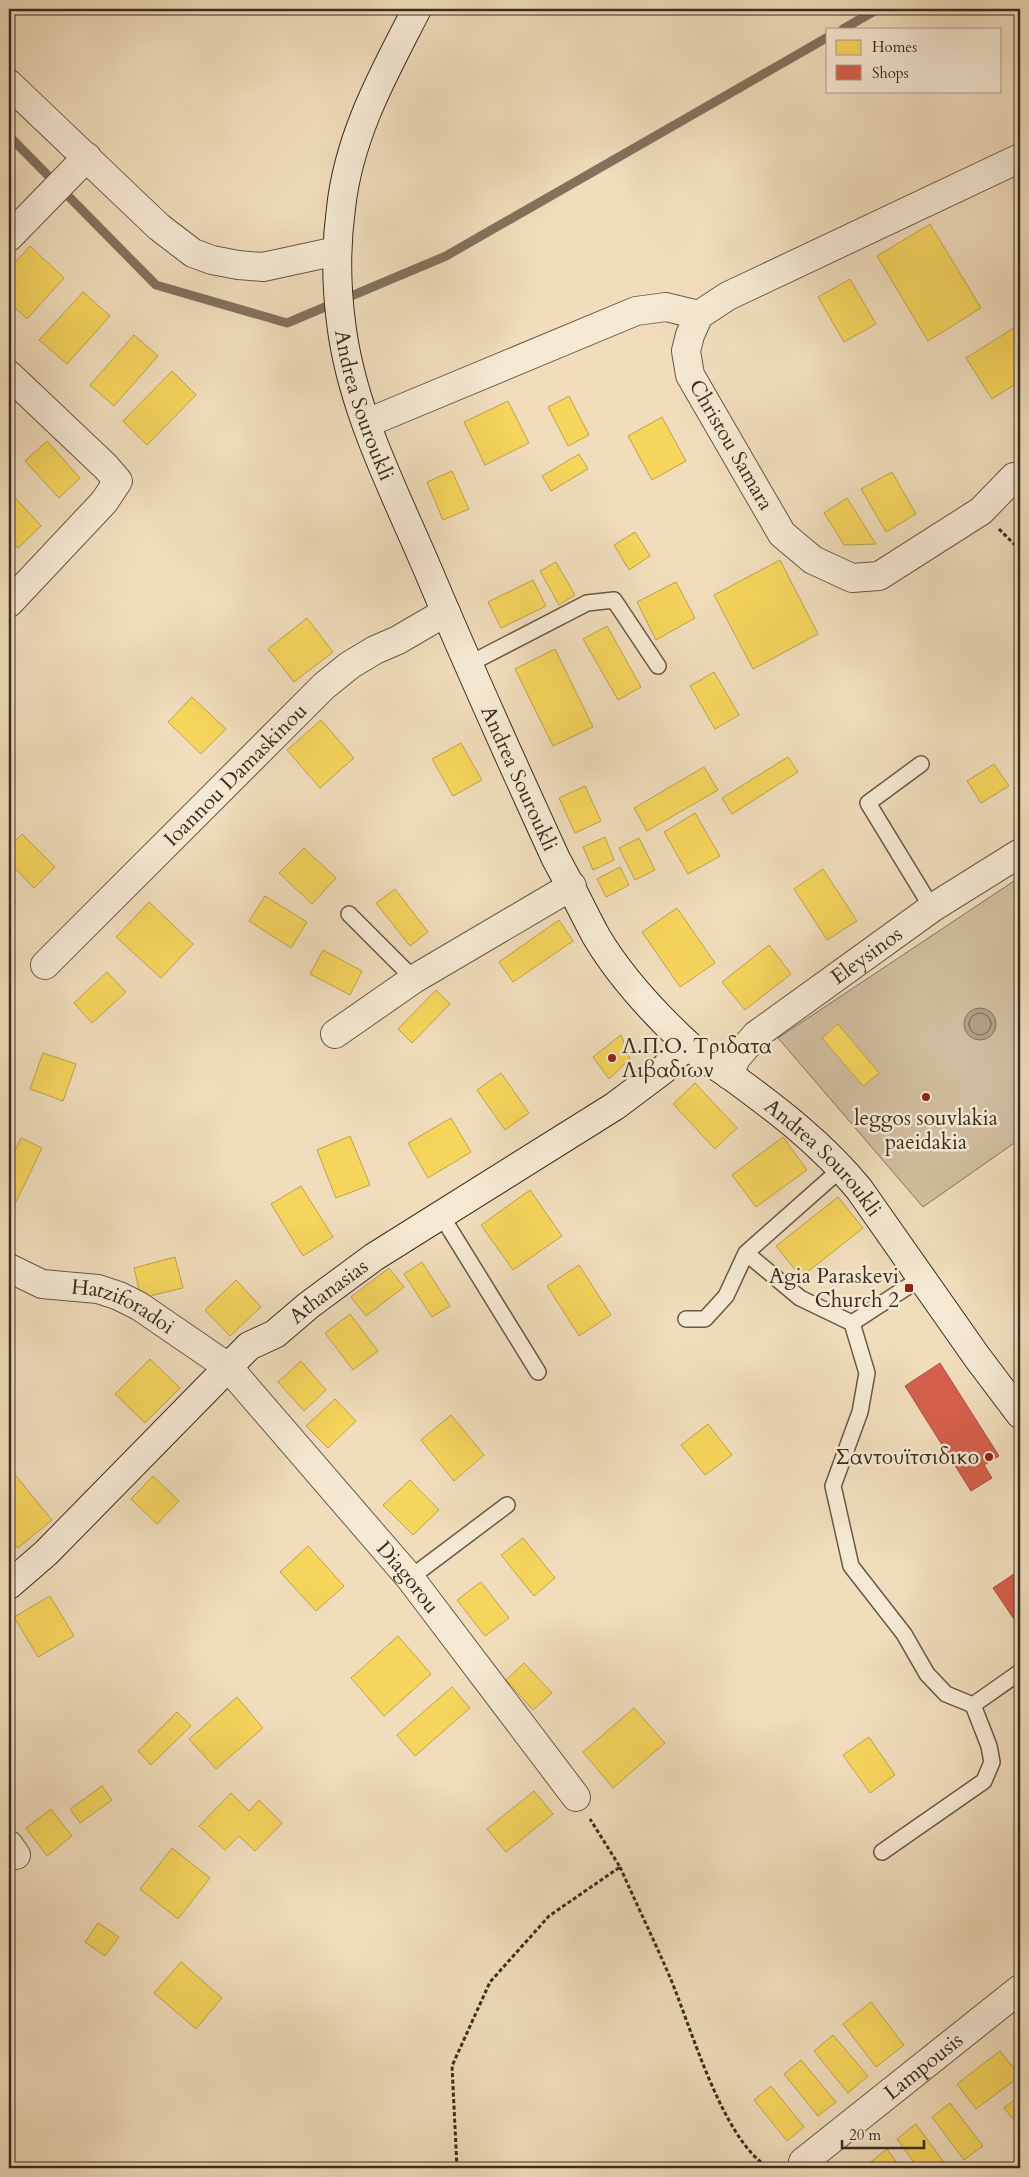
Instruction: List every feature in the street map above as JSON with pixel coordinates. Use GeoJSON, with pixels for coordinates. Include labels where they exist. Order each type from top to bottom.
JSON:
{"type":"FeatureCollection","features":[{"type":"Feature","properties":{"kind":"street","name":"Andrea Souroukli"},"geometry":{"type":"LineString","coordinates":[[417,9],[379,83],[355,143],[341,207],[337,251],[338,282],[341,324],[357,395],[446,612],[556,859],[597,936],[617,965],[644,998],[687,1044],[792,1122],[842,1168],[977,1358],[1020,1414]]}},
{"type":"Feature","properties":{"kind":"street"},"geometry":{"type":"LineString","coordinates":[[14,76],[80,164],[174,240],[193,253],[212,260],[263,267],[337,251]]}},
{"type":"Feature","properties":{"kind":"street"},"geometry":{"type":"LineString","coordinates":[[367,423],[636,311],[666,307],[699,315],[728,296],[1020,158]]}},
{"type":"Feature","properties":{"kind":"street"},"geometry":{"type":"LineString","coordinates":[[9,237],[80,164]]}},
{"type":"Feature","properties":{"kind":"street","name":"Christou Samara"},"geometry":{"type":"LineString","coordinates":[[699,315],[690,335],[686,351],[690,375],[782,534],[813,560],[833,571],[852,578],[879,576],[981,511],[1014,476]]}},
{"type":"Feature","properties":{"kind":"street"},"geometry":{"type":"LineString","coordinates":[[9,375],[106,467],[118,481],[104,502],[9,602]]}},
{"type":"Feature","properties":{"kind":"street","name":"Ioannou Damaskinou"},"geometry":{"type":"LineString","coordinates":[[45,966],[324,686],[375,650],[398,640],[446,612]]}},
{"type":"Feature","properties":{"kind":"street","name":"Eleysinos"},"geometry":{"type":"LineString","coordinates":[[730,1075],[736,1058],[756,1034],[932,908],[1020,853]]}},
{"type":"Feature","properties":{"kind":"street"},"geometry":{"type":"LineString","coordinates":[[335,1034],[414,979],[572,886]]}},
{"type":"Feature","properties":{"kind":"street","name":"Athanasias"},"geometry":{"type":"LineString","coordinates":[[9,1585],[46,1553],[249,1346],[275,1334],[349,1274],[615,1106],[663,1070],[687,1044]]}},
{"type":"Feature","properties":{"kind":"street","name":"Hatziforadoi"},"geometry":{"type":"LineString","coordinates":[[9,1268],[42,1284],[68,1288],[98,1289],[119,1296],[139,1306],[228,1367]]}},
{"type":"Feature","properties":{"kind":"street","name":"Diagorou"},"geometry":{"type":"LineString","coordinates":[[228,1367],[410,1578],[576,1797]]}},
{"type":"Feature","properties":{"kind":"street","name":"Lampousis"},"geometry":{"type":"LineString","coordinates":[[804,2162],[1017,1998]]}},
{"type":"Feature","properties":{"kind":"lane"},"geometry":{"type":"LineString","coordinates":[[469,664],[587,603],[614,600],[658,666]]}},
{"type":"Feature","properties":{"kind":"lane"},"geometry":{"type":"LineString","coordinates":[[921,764],[868,803],[932,908]]}},
{"type":"Feature","properties":{"kind":"lane"},"geometry":{"type":"LineString","coordinates":[[349,914],[414,979]]}},
{"type":"Feature","properties":{"kind":"lane"},"geometry":{"type":"LineString","coordinates":[[686,1319],[705,1319],[726,1296],[746,1253],[842,1168]]}},
{"type":"Feature","properties":{"kind":"lane"},"geometry":{"type":"LineString","coordinates":[[441,1215],[538,1372]]}},
{"type":"Feature","properties":{"kind":"lane"},"geometry":{"type":"LineString","coordinates":[[746,1253],[800,1298],[852,1323],[867,1373],[860,1412],[833,1486],[851,1566],[904,1634],[927,1674],[946,1694],[972,1705],[989,1746],[992,1762],[984,1781],[882,1852]]}},
{"type":"Feature","properties":{"kind":"lane"},"geometry":{"type":"LineString","coordinates":[[852,1323],[921,1278]]}},
{"type":"Feature","properties":{"kind":"lane"},"geometry":{"type":"LineString","coordinates":[[410,1578],[507,1505]]}},
{"type":"Feature","properties":{"kind":"lane"},"geometry":{"type":"LineString","coordinates":[[972,1705],[1020,1672]]}},
{"type":"Feature","properties":{"kind":"path"},"geometry":{"type":"LineString","coordinates":[[576,1797],[620,1867],[669,1975],[726,2117],[758,2162],[769,2168]]}},
{"type":"Feature","properties":{"kind":"path"},"geometry":{"type":"LineString","coordinates":[[457,2168],[452,2066],[490,1982],[549,1916],[620,1867]]}},
{"type":"Feature","properties":{"kind":"shaded area"},"geometry":{"type":"Polygon","coordinates":[[[1020,877],[1020,1139],[923,1207],[778,1038],[1020,877]]]}},
{"type":"Feature","properties":{"kind":"water"},"geometry":{"type":"Polygon","coordinates":[[[980,1008],[986,1009],[991,1013],[995,1018],[995,1030],[991,1035],[986,1039],[980,1040],[974,1039],[969,1035],[965,1030],[964,1024],[965,1018],[969,1013],[974,1009],[980,1008]]]}},
{"type":"Feature","properties":{"kind":"building: Homes"},"geometry":{"type":"Polygon","coordinates":[[[930,224],[981,308],[928,341],[877,256],[930,224]]]}},
{"type":"Feature","properties":{"kind":"building: Homes"},"geometry":{"type":"Polygon","coordinates":[[[30,246],[64,278],[27,319],[9,302],[9,269],[30,246]]]}},
{"type":"Feature","properties":{"kind":"building: Homes"},"geometry":{"type":"Polygon","coordinates":[[[850,279],[876,324],[844,342],[818,297],[850,279]]]}},
{"type":"Feature","properties":{"kind":"building: Homes"},"geometry":{"type":"Polygon","coordinates":[[[83,292],[110,316],[67,364],[39,340],[83,292]]]}},
{"type":"Feature","properties":{"kind":"building: Homes"},"geometry":{"type":"Polygon","coordinates":[[[1020,324],[1020,381],[992,399],[966,358],[1020,324]]]}},
{"type":"Feature","properties":{"kind":"building: Homes"},"geometry":{"type":"Polygon","coordinates":[[[134,335],[158,356],[114,406],[90,385],[134,335]]]}},
{"type":"Feature","properties":{"kind":"building: Homes"},"geometry":{"type":"Polygon","coordinates":[[[172,371],[196,395],[147,445],[123,421],[172,371]]]}},
{"type":"Feature","properties":{"kind":"building: Homes"},"geometry":{"type":"Polygon","coordinates":[[[569,396],[589,435],[568,446],[548,407],[569,396]]]}},
{"type":"Feature","properties":{"kind":"building: Homes"},"geometry":{"type":"Polygon","coordinates":[[[508,401],[529,443],[485,465],[464,422],[508,401]]]}},
{"type":"Feature","properties":{"kind":"building: Homes"},"geometry":{"type":"Polygon","coordinates":[[[662,417],[686,461],[652,480],[628,436],[662,417]]]}},
{"type":"Feature","properties":{"kind":"building: Homes"},"geometry":{"type":"Polygon","coordinates":[[[47,441],[80,478],[59,498],[25,461],[47,441]]]}},
{"type":"Feature","properties":{"kind":"building: Homes"},"geometry":{"type":"Polygon","coordinates":[[[579,454],[588,469],[551,491],[542,476],[579,454]]]}},
{"type":"Feature","properties":{"kind":"building: Homes"},"geometry":{"type":"Polygon","coordinates":[[[452,471],[469,509],[443,520],[427,482],[452,471]]]}},
{"type":"Feature","properties":{"kind":"building: Homes"},"geometry":{"type":"Polygon","coordinates":[[[892,472],[916,514],[886,532],[861,489],[892,472]]]}},
{"type":"Feature","properties":{"kind":"building: Homes"},"geometry":{"type":"Polygon","coordinates":[[[9,491],[41,526],[18,548],[9,538],[9,491]]]}},
{"type":"Feature","properties":{"kind":"building: Homes"},"geometry":{"type":"Polygon","coordinates":[[[847,498],[876,544],[844,545],[824,513],[847,498]]]}},
{"type":"Feature","properties":{"kind":"building: Homes"},"geometry":{"type":"Polygon","coordinates":[[[635,532],[650,556],[629,570],[614,545],[635,532]]]}},
{"type":"Feature","properties":{"kind":"building: Homes"},"geometry":{"type":"Polygon","coordinates":[[[780,560],[818,634],[753,669],[714,595],[780,560]]]}},
{"type":"Feature","properties":{"kind":"building: Homes"},"geometry":{"type":"Polygon","coordinates":[[[556,562],[575,595],[559,605],[540,571],[556,562]]]}},
{"type":"Feature","properties":{"kind":"building: Homes"},"geometry":{"type":"Polygon","coordinates":[[[533,580],[546,606],[501,628],[488,602],[533,580]]]}},
{"type":"Feature","properties":{"kind":"building: Homes"},"geometry":{"type":"Polygon","coordinates":[[[676,582],[695,618],[656,640],[637,602],[676,582]]]}},
{"type":"Feature","properties":{"kind":"building: Homes"},"geometry":{"type":"Polygon","coordinates":[[[307,618],[333,652],[294,682],[268,649],[307,618]]]}},
{"type":"Feature","properties":{"kind":"building: Homes"},"geometry":{"type":"Polygon","coordinates":[[[607,626],[641,687],[618,700],[583,639],[607,626]]]}},
{"type":"Feature","properties":{"kind":"building: Homes"},"geometry":{"type":"Polygon","coordinates":[[[555,649],[593,727],[553,746],[515,669],[555,649]]]}},
{"type":"Feature","properties":{"kind":"building: Homes"},"geometry":{"type":"Polygon","coordinates":[[[714,672],[739,715],[715,729],[690,686],[714,672]]]}},
{"type":"Feature","properties":{"kind":"building: Homes"},"geometry":{"type":"Polygon","coordinates":[[[192,697],[226,729],[201,754],[168,722],[192,697]]]}},
{"type":"Feature","properties":{"kind":"building: Homes"},"geometry":{"type":"Polygon","coordinates":[[[321,720],[354,758],[320,788],[287,750],[321,720]]]}},
{"type":"Feature","properties":{"kind":"building: Homes"},"geometry":{"type":"Polygon","coordinates":[[[461,743],[482,780],[453,796],[432,759],[461,743]]]}},
{"type":"Feature","properties":{"kind":"building: Homes"},"geometry":{"type":"Polygon","coordinates":[[[788,757],[798,772],[732,814],[722,798],[788,757]]]}},
{"type":"Feature","properties":{"kind":"building: Homes"},"geometry":{"type":"Polygon","coordinates":[[[994,764],[1009,786],[981,803],[967,781],[994,764]]]}},
{"type":"Feature","properties":{"kind":"building: Homes"},"geometry":{"type":"Polygon","coordinates":[[[704,767],[718,790],[647,831],[634,808],[704,767]]]}},
{"type":"Feature","properties":{"kind":"building: Homes"},"geometry":{"type":"Polygon","coordinates":[[[585,786],[601,821],[575,833],[559,798],[585,786]]]}},
{"type":"Feature","properties":{"kind":"building: Homes"},"geometry":{"type":"Polygon","coordinates":[[[695,813],[720,856],[688,874],[664,832],[695,813]]]}},
{"type":"Feature","properties":{"kind":"building: Homes"},"geometry":{"type":"Polygon","coordinates":[[[22,834],[55,867],[34,888],[9,862],[9,847],[22,834]]]}},
{"type":"Feature","properties":{"kind":"building: Homes"},"geometry":{"type":"Polygon","coordinates":[[[605,837],[614,860],[593,870],[583,847],[605,837]]]}},
{"type":"Feature","properties":{"kind":"building: Homes"},"geometry":{"type":"Polygon","coordinates":[[[639,838],[655,870],[635,880],[619,848],[639,838]]]}},
{"type":"Feature","properties":{"kind":"building: Homes"},"geometry":{"type":"Polygon","coordinates":[[[304,848],[336,878],[312,904],[279,873],[304,848]]]}},
{"type":"Feature","properties":{"kind":"building: Homes"},"geometry":{"type":"Polygon","coordinates":[[[620,867],[629,885],[606,897],[597,879],[620,867]]]}},
{"type":"Feature","properties":{"kind":"building: Homes"},"geometry":{"type":"Polygon","coordinates":[[[823,869],[857,921],[827,940],[794,889],[823,869]]]}},
{"type":"Feature","properties":{"kind":"building: Homes"},"geometry":{"type":"Polygon","coordinates":[[[395,889],[428,932],[410,946],[376,903],[395,889]]]}},
{"type":"Feature","properties":{"kind":"building: Homes"},"geometry":{"type":"Polygon","coordinates":[[[9,894],[16,902],[9,908],[9,894]]]}},
{"type":"Feature","properties":{"kind":"building: Homes"},"geometry":{"type":"Polygon","coordinates":[[[265,896],[307,922],[291,948],[249,921],[265,896]]]}},
{"type":"Feature","properties":{"kind":"building: Homes"},"geometry":{"type":"Polygon","coordinates":[[[149,902],[193,944],[161,978],[116,937],[149,902]]]}},
{"type":"Feature","properties":{"kind":"building: Homes"},"geometry":{"type":"Polygon","coordinates":[[[677,908],[715,963],[680,987],[642,932],[677,908]]]}},
{"type":"Feature","properties":{"kind":"building: Homes"},"geometry":{"type":"Polygon","coordinates":[[[559,920],[573,941],[513,982],[499,962],[559,920]]]}},
{"type":"Feature","properties":{"kind":"building: Homes"},"geometry":{"type":"Polygon","coordinates":[[[769,945],[791,974],[745,1010],[722,982],[769,945]]]}},
{"type":"Feature","properties":{"kind":"building: Homes"},"geometry":{"type":"Polygon","coordinates":[[[323,950],[362,971],[350,995],[310,974],[323,950]]]}},
{"type":"Feature","properties":{"kind":"building: Homes"},"geometry":{"type":"Polygon","coordinates":[[[107,972],[126,992],[92,1023],[74,1003],[107,972]]]}},
{"type":"Feature","properties":{"kind":"building: Homes"},"geometry":{"type":"Polygon","coordinates":[[[436,990],[450,1004],[412,1043],[398,1029],[436,990]]]}},
{"type":"Feature","properties":{"kind":"building: Homes"},"geometry":{"type":"Polygon","coordinates":[[[838,1024],[879,1073],[863,1086],[822,1038],[838,1024]]]}},
{"type":"Feature","properties":{"kind":"building: Homes","name":"Λ.Π.Ο. Τριδατα Λιβαδιων"},"geometry":{"type":"Polygon","coordinates":[[[621,1035],[630,1059],[609,1079],[593,1057],[621,1035]]]}},
{"type":"Feature","properties":{"kind":"building: Homes"},"geometry":{"type":"Polygon","coordinates":[[[43,1053],[76,1064],[63,1101],[30,1089],[43,1053]]]}},
{"type":"Feature","properties":{"kind":"building: Homes"},"geometry":{"type":"Polygon","coordinates":[[[501,1073],[529,1113],[505,1130],[477,1090],[501,1073]]]}},
{"type":"Feature","properties":{"kind":"building: Homes"},"geometry":{"type":"Polygon","coordinates":[[[695,1083],[737,1128],[715,1149],[673,1104],[695,1083]]]}},
{"type":"Feature","properties":{"kind":"building: Homes"},"geometry":{"type":"Polygon","coordinates":[[[451,1118],[471,1152],[428,1178],[408,1143],[451,1118]]]}},
{"type":"Feature","properties":{"kind":"building: Homes"},"geometry":{"type":"Polygon","coordinates":[[[350,1136],[370,1185],[336,1198],[317,1150],[350,1136]]]}},
{"type":"Feature","properties":{"kind":"building: Homes"},"geometry":{"type":"Polygon","coordinates":[[[783,1137],[807,1170],[756,1207],[732,1175],[783,1137]]]}},
{"type":"Feature","properties":{"kind":"building: Homes"},"geometry":{"type":"Polygon","coordinates":[[[21,1138],[42,1148],[16,1202],[9,1198],[9,1163],[21,1138]]]}},
{"type":"Feature","properties":{"kind":"building: Homes"},"geometry":{"type":"Polygon","coordinates":[[[301,1186],[333,1237],[303,1256],[271,1204],[301,1186]]]}},
{"type":"Feature","properties":{"kind":"building: Homes"},"geometry":{"type":"Polygon","coordinates":[[[530,1190],[562,1236],[513,1270],[481,1225],[530,1190]]]}},
{"type":"Feature","properties":{"kind":"building: Homes"},"geometry":{"type":"Polygon","coordinates":[[[838,1197],[863,1228],[801,1277],[776,1246],[838,1197]]]}},
{"type":"Feature","properties":{"kind":"building: Homes"},"geometry":{"type":"Polygon","coordinates":[[[175,1257],[183,1288],[141,1298],[134,1268],[175,1257]]]}},
{"type":"Feature","properties":{"kind":"building: Homes"},"geometry":{"type":"Polygon","coordinates":[[[422,1262],[450,1306],[432,1317],[404,1274],[422,1262]]]}},
{"type":"Feature","properties":{"kind":"building: Homes"},"geometry":{"type":"Polygon","coordinates":[[[579,1265],[611,1315],[579,1336],[547,1286],[579,1265]]]}},
{"type":"Feature","properties":{"kind":"building: Homes"},"geometry":{"type":"Polygon","coordinates":[[[389,1268],[404,1287],[366,1316],[351,1297],[389,1268]]]}},
{"type":"Feature","properties":{"kind":"building: Homes"},"geometry":{"type":"Polygon","coordinates":[[[236,1280],[261,1307],[230,1336],[205,1310],[236,1280]]]}},
{"type":"Feature","properties":{"kind":"building: Homes"},"geometry":{"type":"Polygon","coordinates":[[[350,1314],[378,1351],[353,1370],[325,1333],[350,1314]]]}},
{"type":"Feature","properties":{"kind":"building: Homes"},"geometry":{"type":"Polygon","coordinates":[[[150,1359],[180,1388],[145,1423],[115,1394],[150,1359]]]}},
{"type":"Feature","properties":{"kind":"building: Homes"},"geometry":{"type":"Polygon","coordinates":[[[301,1361],[326,1390],[304,1411],[278,1382],[301,1361]]]}},
{"type":"Feature","properties":{"kind":"building: Homes"},"geometry":{"type":"Polygon","coordinates":[[[335,1399],[356,1421],[328,1448],[306,1426],[335,1399]]]}},
{"type":"Feature","properties":{"kind":"building: Homes"},"geometry":{"type":"Polygon","coordinates":[[[451,1415],[484,1455],[454,1481],[421,1440],[451,1415]]]}},
{"type":"Feature","properties":{"kind":"building: Homes"},"geometry":{"type":"Polygon","coordinates":[[[708,1424],[732,1455],[705,1475],[681,1445],[708,1424]]]}},
{"type":"Feature","properties":{"kind":"building: Homes"},"geometry":{"type":"Polygon","coordinates":[[[16,1476],[52,1520],[18,1548],[9,1537],[9,1481],[16,1476]]]}},
{"type":"Feature","properties":{"kind":"building: Homes"},"geometry":{"type":"Polygon","coordinates":[[[153,1476],[179,1501],[157,1524],[131,1499],[153,1476]]]}},
{"type":"Feature","properties":{"kind":"building: Homes"},"geometry":{"type":"Polygon","coordinates":[[[410,1480],[439,1510],[413,1535],[383,1505],[410,1480]]]}},
{"type":"Feature","properties":{"kind":"building: Homes"},"geometry":{"type":"Polygon","coordinates":[[[523,1538],[555,1578],[534,1596],[501,1555],[523,1538]]]}},
{"type":"Feature","properties":{"kind":"building: Homes"},"geometry":{"type":"Polygon","coordinates":[[[308,1546],[344,1586],[316,1611],[280,1572],[308,1546]]]}},
{"type":"Feature","properties":{"kind":"building: Homes"},"geometry":{"type":"Polygon","coordinates":[[[481,1582],[509,1618],[485,1636],[457,1600],[481,1582]]]}},
{"type":"Feature","properties":{"kind":"building: Homes"},"geometry":{"type":"Polygon","coordinates":[[[50,1596],[74,1636],[38,1657],[14,1617],[50,1596]]]}},
{"type":"Feature","properties":{"kind":"building: Homes"},"geometry":{"type":"Polygon","coordinates":[[[398,1636],[431,1674],[384,1716],[351,1678],[398,1636]]]}},
{"type":"Feature","properties":{"kind":"building: Homes"},"geometry":{"type":"Polygon","coordinates":[[[524,1663],[552,1693],[533,1710],[506,1680],[524,1663]]]}},
{"type":"Feature","properties":{"kind":"building: Homes"},"geometry":{"type":"Polygon","coordinates":[[[452,1687],[470,1708],[415,1756],[397,1735],[452,1687]]]}},
{"type":"Feature","properties":{"kind":"building: Homes"},"geometry":{"type":"Polygon","coordinates":[[[237,1697],[263,1728],[216,1769],[189,1739],[237,1697]]]}},
{"type":"Feature","properties":{"kind":"building: Homes"},"geometry":{"type":"Polygon","coordinates":[[[634,1708],[665,1743],[613,1788],[583,1752],[634,1708]]]}},
{"type":"Feature","properties":{"kind":"building: Homes"},"geometry":{"type":"Polygon","coordinates":[[[177,1712],[191,1726],[151,1765],[138,1751],[177,1712]]]}},
{"type":"Feature","properties":{"kind":"building: Homes"},"geometry":{"type":"Polygon","coordinates":[[[869,1737],[895,1775],[870,1793],[843,1755],[869,1737]]]}},
{"type":"Feature","properties":{"kind":"building: Homes"},"geometry":{"type":"Polygon","coordinates":[[[102,1786],[112,1800],[80,1823],[70,1809],[102,1786]]]}},
{"type":"Feature","properties":{"kind":"building: Homes"},"geometry":{"type":"Polygon","coordinates":[[[534,1791],[553,1814],[506,1852],[487,1829],[534,1791]]]}},
{"type":"Feature","properties":{"kind":"building: Homes"},"geometry":{"type":"Polygon","coordinates":[[[231,1793],[249,1811],[259,1800],[282,1823],[255,1851],[239,1836],[225,1850],[199,1826],[231,1793]]]}},
{"type":"Feature","properties":{"kind":"building: Homes"},"geometry":{"type":"Polygon","coordinates":[[[51,1809],[72,1836],[47,1856],[26,1828],[51,1809]]]}},
{"type":"Feature","properties":{"kind":"building: Homes"},"geometry":{"type":"Polygon","coordinates":[[[172,1848],[210,1878],[178,1919],[140,1889],[172,1848]]]}},
{"type":"Feature","properties":{"kind":"building: Homes"},"geometry":{"type":"Polygon","coordinates":[[[98,1923],[119,1937],[105,1956],[85,1942],[98,1923]]]}},
{"type":"Feature","properties":{"kind":"building: Homes"},"geometry":{"type":"Polygon","coordinates":[[[181,1962],[222,1998],[196,2029],[154,1993],[181,1962]]]}},
{"type":"Feature","properties":{"kind":"building: Homes"},"geometry":{"type":"Polygon","coordinates":[[[871,2002],[904,2045],[876,2067],[843,2024],[871,2002]]]}},
{"type":"Feature","properties":{"kind":"building: Homes"},"geometry":{"type":"Polygon","coordinates":[[[833,2035],[868,2076],[848,2093],[814,2051],[833,2035]]]}},
{"type":"Feature","properties":{"kind":"building: Homes"},"geometry":{"type":"Polygon","coordinates":[[[1000,2051],[1020,2076],[976,2109],[957,2084],[1000,2051]]]}},
{"type":"Feature","properties":{"kind":"building: Homes"},"geometry":{"type":"Polygon","coordinates":[[[801,2060],[836,2102],[818,2116],[784,2074],[801,2060]]]}},
{"type":"Feature","properties":{"kind":"building: Homes"},"geometry":{"type":"Polygon","coordinates":[[[771,2086],[804,2127],[787,2141],[754,2100],[771,2086]]]}},
{"type":"Feature","properties":{"kind":"building: Homes"},"geometry":{"type":"Polygon","coordinates":[[[1020,2095],[1020,2127],[1004,2108],[1020,2095]]]}},
{"type":"Feature","properties":{"kind":"building: Homes"},"geometry":{"type":"Polygon","coordinates":[[[950,2103],[983,2146],[964,2160],[932,2117],[950,2103]]]}},
{"type":"Feature","properties":{"kind":"building: Homes"},"geometry":{"type":"Polygon","coordinates":[[[916,2124],[946,2165],[942,2168],[918,2168],[897,2139],[916,2124]]]}},
{"type":"Feature","properties":{"kind":"building: Homes"},"geometry":{"type":"Polygon","coordinates":[[[887,2149],[901,2168],[871,2168],[868,2164],[887,2149]]]}},
{"type":"Feature","properties":{"kind":"building: Shops"},"geometry":{"type":"Polygon","coordinates":[[[940,1363],[999,1456],[984,1465],[992,1478],[971,1491],[905,1386],[940,1363]]]}},
{"type":"Feature","properties":{"kind":"building: Shops"},"geometry":{"type":"Polygon","coordinates":[[[1020,1570],[1020,1628],[993,1588],[1020,1570]]]}},
{"type":"Feature","properties":{"kind":"waterway"},"geometry":{"type":"LineString","coordinates":[[845,28],[878,9]]}},
{"type":"Feature","properties":{"kind":"waterway"},"geometry":{"type":"LineString","coordinates":[[9,136],[156,285],[287,323],[446,256],[826,38]]}},
{"type":"Feature","properties":{"kind":"place","name":"Λ.Π.Ο. Τριδατα Λιβαδιων"},"geometry":{"type":"Point","coordinates":[612,1058]}},
{"type":"Feature","properties":{"kind":"place","name":"leggos souvlakia paeidakia"},"geometry":{"type":"Point","coordinates":[926,1097]}},
{"type":"Feature","properties":{"kind":"place","name":"Agia Paraskevi Church 2"},"geometry":{"type":"Point","coordinates":[909,1288]}},
{"type":"Feature","properties":{"kind":"place","name":"Σαντουϊτσιδικο"},"geometry":{"type":"Point","coordinates":[989,1457]}}]}
